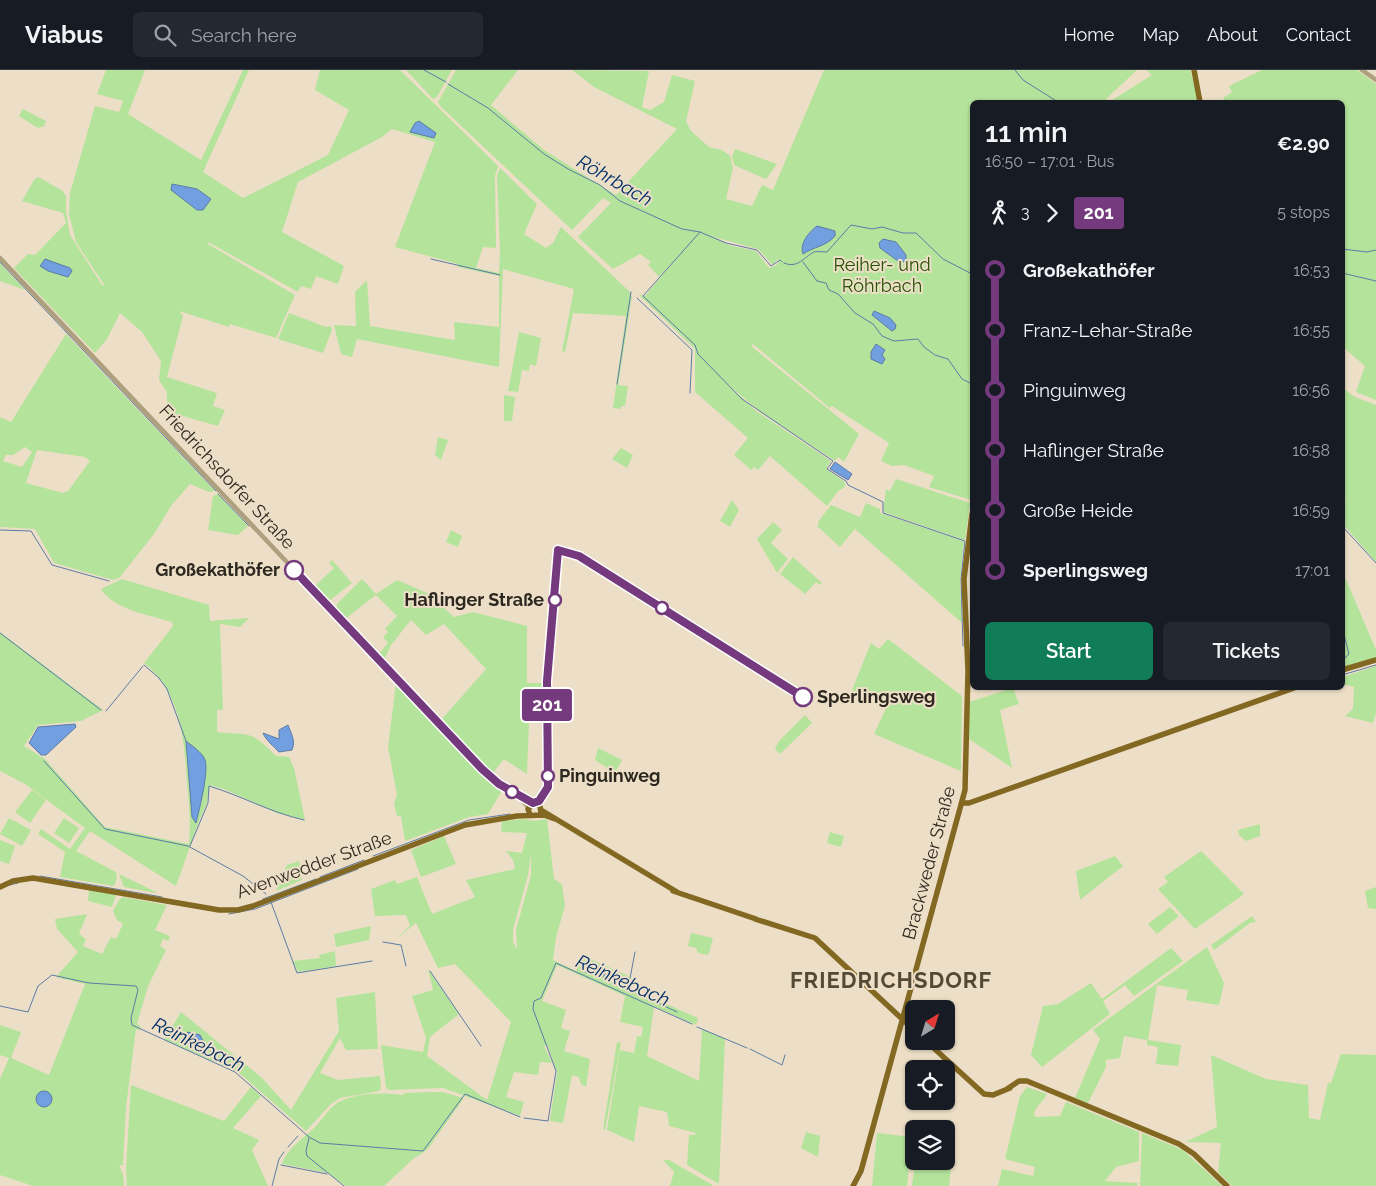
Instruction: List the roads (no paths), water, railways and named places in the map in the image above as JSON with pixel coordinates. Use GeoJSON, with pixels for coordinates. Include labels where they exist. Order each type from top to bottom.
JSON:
{"type":"FeatureCollection","features":[{"type":"Feature","properties":{"kind":"main road"},"geometry":{"type":"LineString","coordinates":[[1194,70],[1200,100]]}},
{"type":"Feature","properties":{"kind":"main road","name":"Brackweder Straße"},"geometry":{"type":"LineString","coordinates":[[853,1186],[861,1171],[873,1129],[962,803],[966,776],[967,659],[964,579],[970,530]]}},
{"type":"Feature","properties":{"kind":"main road"},"geometry":{"type":"LineString","coordinates":[[1345,669],[1376,660]]}},
{"type":"Feature","properties":{"kind":"main road"},"geometry":{"type":"LineString","coordinates":[[962,803],[969,803],[1288,690]]}},
{"type":"Feature","properties":{"kind":"main road"},"geometry":{"type":"LineString","coordinates":[[530,809],[539,805],[540,812],[556,819],[677,892],[815,938],[905,1022]]}},
{"type":"Feature","properties":{"kind":"main road","name":"Avenwedder Straße"},"geometry":{"type":"LineString","coordinates":[[0,887],[13,881],[34,878],[202,908],[238,910],[253,906],[465,825],[518,816],[530,809],[535,817],[540,812]]}},
{"type":"Feature","properties":{"kind":"main road"},"geometry":{"type":"LineString","coordinates":[[936,1050],[984,1094],[993,1095],[1023,1084],[1035,1086],[1180,1144],[1194,1154],[1227,1186]]}},
{"type":"Feature","properties":{"kind":"street"},"geometry":{"type":"LineString","coordinates":[[1362,70],[1376,80]]}},
{"type":"Feature","properties":{"kind":"street","name":"Friedrichsdorfer Straße"},"geometry":{"type":"LineString","coordinates":[[0,258],[482,769],[519,797],[530,809]]}},
{"type":"Feature","properties":{"kind":"water"},"geometry":{"type":"Polygon","coordinates":[[[419,121],[436,133],[434,138],[410,132],[415,123],[419,121]]]}},
{"type":"Feature","properties":{"kind":"water"},"geometry":{"type":"Polygon","coordinates":[[[172,184],[197,189],[211,199],[203,210],[197,210],[171,190],[172,184]]]}},
{"type":"Feature","properties":{"kind":"water"},"geometry":{"type":"Polygon","coordinates":[[[817,226],[835,231],[835,236],[828,242],[803,254],[802,246],[804,242],[817,226]]]}},
{"type":"Feature","properties":{"kind":"water"},"geometry":{"type":"Polygon","coordinates":[[[883,239],[896,242],[906,255],[906,262],[898,261],[880,248],[879,243],[883,239]]]}},
{"type":"Feature","properties":{"kind":"water"},"geometry":{"type":"Polygon","coordinates":[[[45,259],[70,268],[72,271],[68,277],[48,271],[40,266],[45,259]]]}},
{"type":"Feature","properties":{"kind":"water"},"geometry":{"type":"Polygon","coordinates":[[[874,311],[890,318],[896,325],[895,329],[892,331],[872,315],[874,311]]]}},
{"type":"Feature","properties":{"kind":"water"},"geometry":{"type":"Polygon","coordinates":[[[876,344],[885,350],[882,355],[885,359],[882,364],[871,359],[871,352],[876,344]]]}},
{"type":"Feature","properties":{"kind":"water"},"geometry":{"type":"Polygon","coordinates":[[[835,462],[852,474],[848,480],[830,469],[835,462]]]}},
{"type":"Feature","properties":{"kind":"water"},"geometry":{"type":"Polygon","coordinates":[[[75,724],[76,727],[46,755],[41,755],[29,743],[38,727],[75,724]]]}},
{"type":"Feature","properties":{"kind":"water"},"geometry":{"type":"Polygon","coordinates":[[[288,725],[293,740],[292,750],[279,752],[263,733],[279,739],[279,730],[288,725]]]}},
{"type":"Feature","properties":{"kind":"water"},"geometry":{"type":"Polygon","coordinates":[[[186,741],[202,754],[206,765],[196,823],[192,817],[186,741]]]}},
{"type":"Feature","properties":{"kind":"water"},"geometry":{"type":"Polygon","coordinates":[[[588,964],[600,973],[621,979],[627,988],[603,976],[586,973],[584,968],[588,964]]]}},
{"type":"Feature","properties":{"kind":"water"},"geometry":{"type":"Polygon","coordinates":[[[188,1032],[200,1035],[203,1041],[201,1046],[196,1048],[188,1044],[185,1035],[188,1032]]]}},
{"type":"Feature","properties":{"kind":"water"},"geometry":{"type":"Polygon","coordinates":[[[44,1091],[50,1093],[52,1099],[50,1105],[44,1107],[38,1105],[36,1099],[38,1093],[44,1091]]]}},
{"type":"Feature","properties":{"kind":"waterway","name":"Röhrbach"},"geometry":{"type":"LineString","coordinates":[[424,70],[446,82]]}},
{"type":"Feature","properties":{"kind":"waterway"},"geometry":{"type":"LineString","coordinates":[[1015,70],[1023,80],[1055,100]]}},
{"type":"Feature","properties":{"kind":"waterway","name":"Röhrbach"},"geometry":{"type":"LineString","coordinates":[[448,84],[488,108],[544,154],[600,185],[620,201],[682,229],[700,232],[726,243],[757,250],[771,266],[780,260],[782,262]]}},
{"type":"Feature","properties":{"kind":"waterway","name":"Röhrbach"},"geometry":{"type":"LineString","coordinates":[[784,263],[793,265],[814,252],[827,252],[851,225],[872,229],[882,227],[903,233],[916,233],[943,259],[970,273]]}},
{"type":"Feature","properties":{"kind":"waterway"},"geometry":{"type":"LineString","coordinates":[[700,232],[643,296],[695,345],[698,354],[742,399],[833,461],[827,469],[846,481],[848,485],[883,502],[883,513],[965,541],[961,579],[963,646]]}},
{"type":"Feature","properties":{"kind":"waterway"},"geometry":{"type":"LineString","coordinates":[[1345,249],[1367,252],[1376,250]]}},
{"type":"Feature","properties":{"kind":"waterway"},"geometry":{"type":"LineString","coordinates":[[431,259],[500,275]]}},
{"type":"Feature","properties":{"kind":"waterway"},"geometry":{"type":"LineString","coordinates":[[0,262],[216,491]]}},
{"type":"Feature","properties":{"kind":"waterway"},"geometry":{"type":"LineString","coordinates":[[803,262],[817,281],[826,283],[829,290],[838,294],[855,313],[873,324],[882,336],[894,341],[918,339],[924,347],[935,355],[948,359],[962,379],[970,383]]}},
{"type":"Feature","properties":{"kind":"waterway"},"geometry":{"type":"LineString","coordinates":[[1345,274],[1376,281]]}},
{"type":"Feature","properties":{"kind":"waterway"},"geometry":{"type":"LineString","coordinates":[[617,384],[631,292]]}},
{"type":"Feature","properties":{"kind":"waterway"},"geometry":{"type":"LineString","coordinates":[[637,298],[692,350],[690,393]]}},
{"type":"Feature","properties":{"kind":"waterway"},"geometry":{"type":"LineString","coordinates":[[218,494],[249,526]]}},
{"type":"Feature","properties":{"kind":"waterway"},"geometry":{"type":"LineString","coordinates":[[1345,529],[1376,563]]}},
{"type":"Feature","properties":{"kind":"waterway"},"geometry":{"type":"LineString","coordinates":[[0,530],[31,531],[52,565],[109,581]]}},
{"type":"Feature","properties":{"kind":"waterway"},"geometry":{"type":"LineString","coordinates":[[0,633],[101,710]]}},
{"type":"Feature","properties":{"kind":"waterway","name":"Röhrbach"},"geometry":{"type":"LineString","coordinates":[[1345,639],[1349,654],[1345,658]]}},
{"type":"Feature","properties":{"kind":"waterway"},"geometry":{"type":"LineString","coordinates":[[144,665],[159,678],[167,689],[186,741]]}},
{"type":"Feature","properties":{"kind":"waterway","name":"Röhrbach"},"geometry":{"type":"LineString","coordinates":[[1345,674],[1376,665]]}},
{"type":"Feature","properties":{"kind":"waterway"},"geometry":{"type":"LineString","coordinates":[[106,711],[143,666]]}},
{"type":"Feature","properties":{"kind":"waterway"},"geometry":{"type":"LineString","coordinates":[[44,761],[105,829],[188,846],[243,876],[266,894]]}},
{"type":"Feature","properties":{"kind":"waterway"},"geometry":{"type":"LineString","coordinates":[[190,846],[208,803],[209,786],[279,813],[304,820]]}},
{"type":"Feature","properties":{"kind":"waterway"},"geometry":{"type":"LineString","coordinates":[[373,856],[469,820],[510,814]]}},
{"type":"Feature","properties":{"kind":"waterway"},"geometry":{"type":"LineString","coordinates":[[320,877],[364,860]]}},
{"type":"Feature","properties":{"kind":"waterway"},"geometry":{"type":"LineString","coordinates":[[229,914],[255,909],[358,869]]}},
{"type":"Feature","properties":{"kind":"waterway"},"geometry":{"type":"LineString","coordinates":[[40,876],[162,897]]}},
{"type":"Feature","properties":{"kind":"waterway"},"geometry":{"type":"LineString","coordinates":[[263,899],[316,879]]}},
{"type":"Feature","properties":{"kind":"waterway"},"geometry":{"type":"LineString","coordinates":[[10,885],[18,883]]}},
{"type":"Feature","properties":{"kind":"waterway"},"geometry":{"type":"LineString","coordinates":[[271,902],[297,973],[372,961]]}},
{"type":"Feature","properties":{"kind":"waterway"},"geometry":{"type":"LineString","coordinates":[[383,942],[401,945],[406,966]]}},
{"type":"Feature","properties":{"kind":"waterway"},"geometry":{"type":"LineString","coordinates":[[635,952],[628,989],[677,1012]]}},
{"type":"Feature","properties":{"kind":"waterway","name":"Reinkebach"},"geometry":{"type":"LineString","coordinates":[[524,1118],[548,1121],[556,1071],[533,1009],[534,1001],[541,998],[556,963],[692,1024]]}},
{"type":"Feature","properties":{"kind":"waterway"},"geometry":{"type":"LineString","coordinates":[[430,971],[481,1046]]}},
{"type":"Feature","properties":{"kind":"waterway","name":"Reinkebach"},"geometry":{"type":"LineString","coordinates":[[0,1006],[28,1012],[38,986],[52,975],[89,983],[136,986],[138,990],[131,1018],[132,1025],[235,1072],[309,1137],[320,1143],[423,1151],[465,1094],[520,1117]]}},
{"type":"Feature","properties":{"kind":"waterway","name":"Reinkebach"},"geometry":{"type":"LineString","coordinates":[[697,1027],[747,1048]]}},
{"type":"Feature","properties":{"kind":"waterway","name":"Reinkebach"},"geometry":{"type":"LineString","coordinates":[[750,1049],[782,1065],[785,1055]]}},
{"type":"Feature","properties":{"kind":"waterway"},"geometry":{"type":"LineString","coordinates":[[288,1147],[298,1136]]}},
{"type":"Feature","properties":{"kind":"waterway"},"geometry":{"type":"LineString","coordinates":[[309,1138],[306,1151],[307,1156],[344,1186]]}},
{"type":"Feature","properties":{"kind":"waterway"},"geometry":{"type":"LineString","coordinates":[[272,1186],[279,1159],[284,1152]]}},
{"type":"Feature","properties":{"kind":"waterway"},"geometry":{"type":"LineString","coordinates":[[281,1165],[327,1174]]}},
{"type":"Feature","properties":{"kind":"place","name":"Großekathöfer"},"geometry":{"type":"Point","coordinates":[294,570]}},
{"type":"Feature","properties":{"kind":"place","name":"Haflinger Straße"},"geometry":{"type":"Point","coordinates":[555,600]}},
{"type":"Feature","properties":{"kind":"place","name":"Sperlingsweg"},"geometry":{"type":"Point","coordinates":[803,697]}},
{"type":"Feature","properties":{"kind":"place","name":"Pinguinweg"},"geometry":{"type":"Point","coordinates":[548,776]}},
{"type":"Feature","properties":{"kind":"district","name":"FRIEDRICHSDORF"},"geometry":{"type":"Point","coordinates":[891,980]}},
{"type":"Feature","properties":{"kind":"park label","name":"Reiher- und Röhrbach"},"geometry":{"type":"Point","coordinates":[882,275]}}]}
